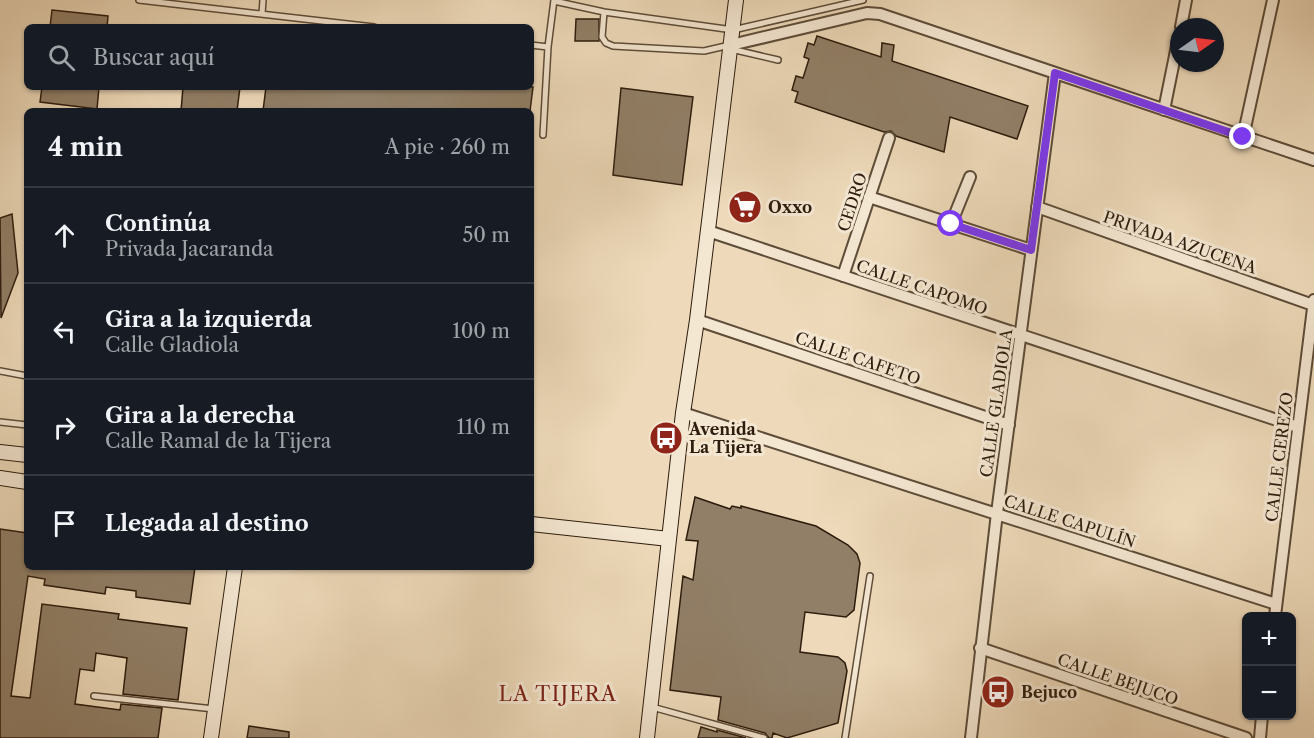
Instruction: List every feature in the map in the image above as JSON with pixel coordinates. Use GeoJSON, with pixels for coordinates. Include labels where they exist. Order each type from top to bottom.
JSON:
{"type":"FeatureCollection","features":[{"type":"Feature","properties":{"kind":"main road"},"geometry":{"type":"LineString","coordinates":[[647,738],[682,413],[697,320],[736,0]]}},
{"type":"Feature","properties":{"kind":"main road"},"geometry":{"type":"LineString","coordinates":[[0,452],[24,455]]}},
{"type":"Feature","properties":{"kind":"main road"},"geometry":{"type":"LineString","coordinates":[[0,478],[24,482]]}},
{"type":"Feature","properties":{"kind":"main road"},"geometry":{"type":"LineString","coordinates":[[534,524],[669,539]]}},
{"type":"Feature","properties":{"kind":"main road"},"geometry":{"type":"LineString","coordinates":[[211,738],[235,570]]}},
{"type":"Feature","properties":{"kind":"street"},"geometry":{"type":"LineString","coordinates":[[1183,18],[1186,0]]}},
{"type":"Feature","properties":{"kind":"street"},"geometry":{"type":"LineString","coordinates":[[1243,137],[1273,0]]}},
{"type":"Feature","properties":{"kind":"street"},"geometry":{"type":"LineString","coordinates":[[731,47],[867,13],[880,14],[1314,160]]}},
{"type":"Feature","properties":{"kind":"street"},"geometry":{"type":"LineString","coordinates":[[1164,110],[1172,72]]}},
{"type":"Feature","properties":{"kind":"street","name":"CALLE GLADIOLA"},"geometry":{"type":"LineString","coordinates":[[970,738],[1055,73]]}},
{"type":"Feature","properties":{"kind":"street","name":"CEDRO"},"geometry":{"type":"LineString","coordinates":[[843,276],[889,138]]}},
{"type":"Feature","properties":{"kind":"street"},"geometry":{"type":"LineString","coordinates":[[951,224],[969,177]]}},
{"type":"Feature","properties":{"kind":"street"},"geometry":{"type":"LineString","coordinates":[[869,197],[1031,250]]}},
{"type":"Feature","properties":{"kind":"street","name":"PRIVADA AZUCENA"},"geometry":{"type":"LineString","coordinates":[[1037,207],[1313,305]]}},
{"type":"Feature","properties":{"kind":"street","name":"CALLE CAPOMO"},"geometry":{"type":"LineString","coordinates":[[708,231],[1298,427]]}},
{"type":"Feature","properties":{"kind":"street","name":"CALLE CEREZO"},"geometry":{"type":"LineString","coordinates":[[1275,612],[1314,300]]}},
{"type":"Feature","properties":{"kind":"street","name":"CALLE CAFETO"},"geometry":{"type":"LineString","coordinates":[[697,320],[1009,425]]}},
{"type":"Feature","properties":{"kind":"street","name":"CALLE CAPULÍN"},"geometry":{"type":"LineString","coordinates":[[682,413],[1276,604]]}},
{"type":"Feature","properties":{"kind":"street","name":"CALLE BEJUCO"},"geometry":{"type":"LineString","coordinates":[[980,648],[1246,738]]}},
{"type":"Feature","properties":{"kind":"street"},"geometry":{"type":"LineString","coordinates":[[1260,738],[1262,720]]}},
{"type":"Feature","properties":{"kind":"lane"},"geometry":{"type":"LineString","coordinates":[[139,0],[348,24]]}},
{"type":"Feature","properties":{"kind":"lane"},"geometry":{"type":"LineString","coordinates":[[262,14],[263,0]]}},
{"type":"Feature","properties":{"kind":"lane"},"geometry":{"type":"LineString","coordinates":[[543,135],[548,47],[554,0],[604,12],[733,30],[863,0]]}},
{"type":"Feature","properties":{"kind":"lane"},"geometry":{"type":"LineString","coordinates":[[604,12],[602,37],[606,43],[614,46],[704,51],[731,47],[778,60]]}},
{"type":"Feature","properties":{"kind":"lane"},"geometry":{"type":"LineString","coordinates":[[534,45],[548,47]]}},
{"type":"Feature","properties":{"kind":"lane"},"geometry":{"type":"LineString","coordinates":[[0,371],[24,375]]}},
{"type":"Feature","properties":{"kind":"lane"},"geometry":{"type":"LineString","coordinates":[[0,422],[24,425]]}},
{"type":"Feature","properties":{"kind":"lane"},"geometry":{"type":"LineString","coordinates":[[845,738],[870,576]]}},
{"type":"Feature","properties":{"kind":"lane"},"geometry":{"type":"LineString","coordinates":[[94,696],[215,709]]}},
{"type":"Feature","properties":{"kind":"lane"},"geometry":{"type":"LineString","coordinates":[[651,706],[764,738]]}},
{"type":"Feature","properties":{"kind":"building"},"geometry":{"type":"Polygon","coordinates":[[[52,10],[108,16],[107,24],[50,24],[52,10]]]}},
{"type":"Feature","properties":{"kind":"building"},"geometry":{"type":"Polygon","coordinates":[[[576,19],[599,19],[599,41],[575,41],[576,19]]]}},
{"type":"Feature","properties":{"kind":"building"},"geometry":{"type":"Polygon","coordinates":[[[817,36],[881,57],[882,43],[894,45],[892,61],[1028,106],[1017,139],[950,117],[944,152],[896,136],[891,131],[884,132],[795,102],[798,92],[792,90],[796,76],[803,78],[809,59],[804,57],[808,43],[814,45],[817,36]]]}},
{"type":"Feature","properties":{"kind":"building"},"geometry":{"type":"Polygon","coordinates":[[[621,88],[693,97],[682,185],[613,175],[621,88]]]}},
{"type":"Feature","properties":{"kind":"building"},"geometry":{"type":"Polygon","coordinates":[[[42,90],[99,90],[97,108],[40,102],[42,90]]]}},
{"type":"Feature","properties":{"kind":"building"},"geometry":{"type":"Polygon","coordinates":[[[183,90],[240,90],[237,108],[181,108],[183,90]]]}},
{"type":"Feature","properties":{"kind":"building"},"geometry":{"type":"Polygon","coordinates":[[[266,90],[533,90],[530,108],[263,108],[266,90]]]}},
{"type":"Feature","properties":{"kind":"building"},"geometry":{"type":"Polygon","coordinates":[[[12,214],[18,273],[1,318],[0,218],[12,214]]]}},
{"type":"Feature","properties":{"kind":"building"},"geometry":{"type":"Polygon","coordinates":[[[695,497],[730,509],[732,506],[741,508],[741,506],[816,526],[848,545],[857,554],[860,563],[854,610],[846,617],[805,612],[800,652],[838,657],[845,663],[847,671],[838,723],[787,738],[773,733],[772,738],[769,738],[765,733],[718,720],[721,697],[670,690],[683,576],[693,580],[698,541],[686,540],[695,497]]]}},
{"type":"Feature","properties":{"kind":"building"},"geometry":{"type":"Polygon","coordinates":[[[0,529],[24,533],[24,570],[195,570],[190,604],[136,597],[136,591],[106,587],[105,594],[44,585],[45,579],[28,576],[11,696],[30,698],[42,604],[119,614],[118,619],[187,628],[178,700],[123,694],[127,658],[96,653],[94,671],[80,669],[75,704],[120,710],[121,704],[162,708],[158,738],[0,738],[0,529]]]}},
{"type":"Feature","properties":{"kind":"building"},"geometry":{"type":"Polygon","coordinates":[[[249,726],[289,732],[289,738],[247,738],[249,726]]]}},
{"type":"Feature","properties":{"kind":"building"},"geometry":{"type":"Polygon","coordinates":[[[701,727],[717,732],[717,730],[746,738],[698,738],[701,727]]]}},
{"type":"Feature","properties":{"kind":"place","name":"Oxxo"},"geometry":{"type":"Point","coordinates":[745,207]}},
{"type":"Feature","properties":{"kind":"place","name":"Avenida La Tijera"},"geometry":{"type":"Point","coordinates":[666,438]}},
{"type":"Feature","properties":{"kind":"place","name":"Bejuco"},"geometry":{"type":"Point","coordinates":[998,692]}},
{"type":"Feature","properties":{"kind":"district","name":"LA TIJERA"},"geometry":{"type":"Point","coordinates":[558,694]}},
{"type":"Feature","properties":{"kind":"route"},"geometry":{"type":"LineString","coordinates":[[951,224],[1031,250],[1055,73],[1243,137]]}}]}
